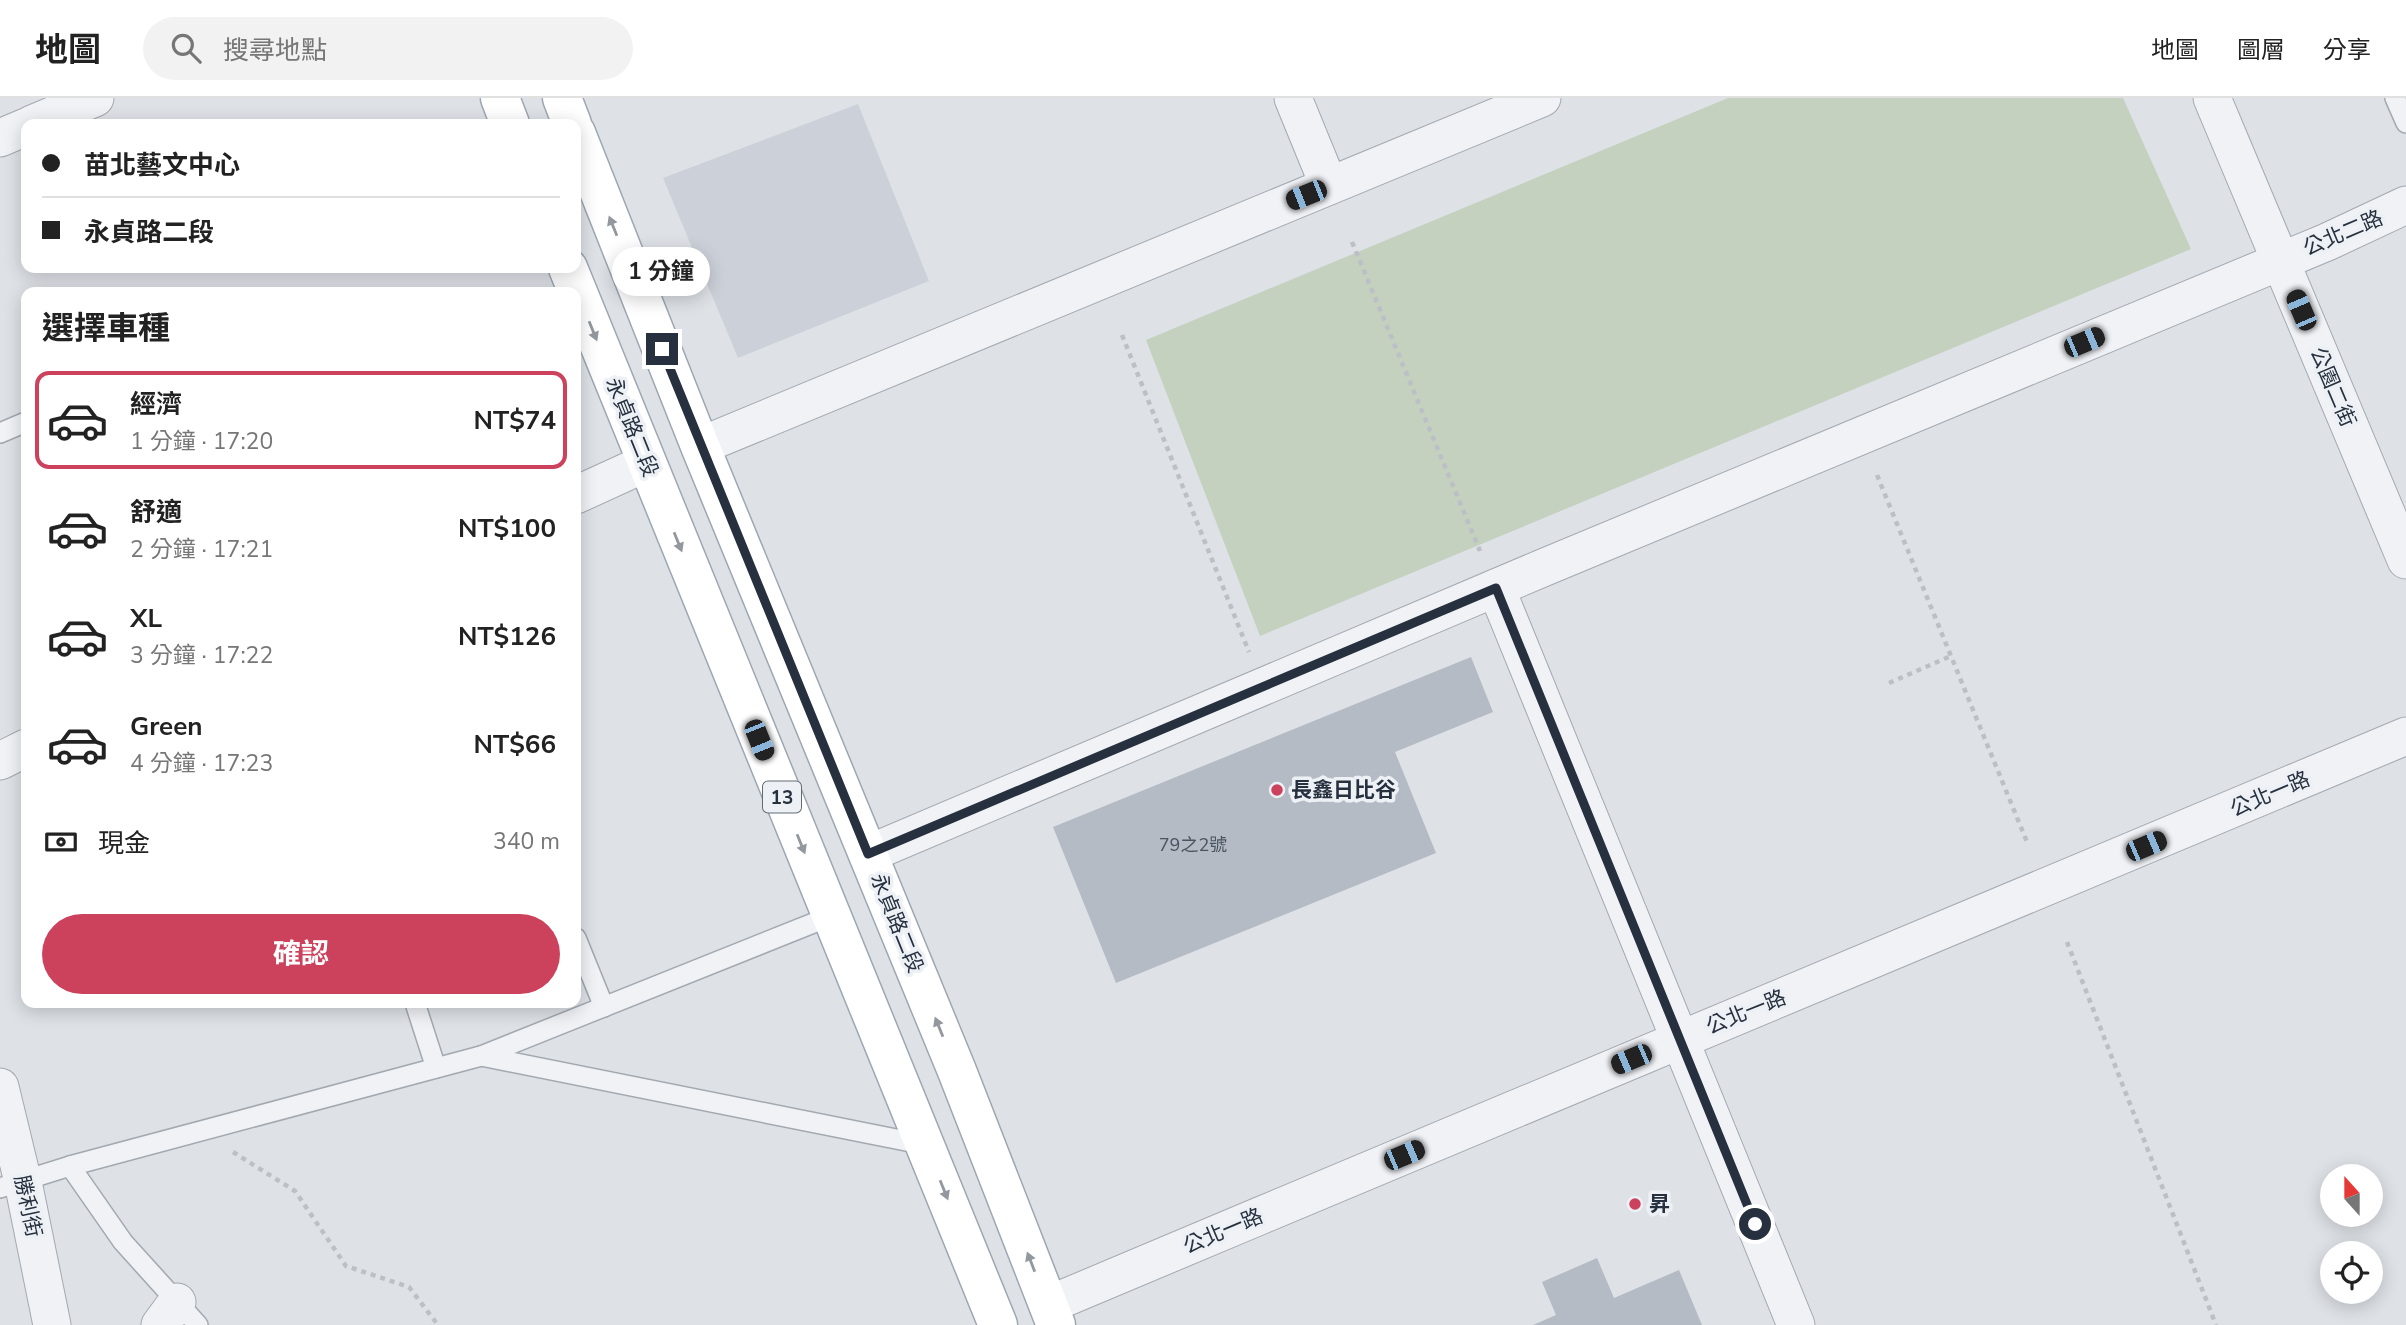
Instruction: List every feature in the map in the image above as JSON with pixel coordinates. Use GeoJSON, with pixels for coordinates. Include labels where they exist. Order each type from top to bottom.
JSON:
{"type":"FeatureCollection","features":[{"type":"Feature","properties":{"kind":"main road"},"geometry":{"type":"LineString","coordinates":[[500,98],[508,119]]}},
{"type":"Feature","properties":{"kind":"main road"},"geometry":{"type":"LineString","coordinates":[[562,98],[570,119]]}},
{"type":"Feature","properties":{"kind":"main road","name":"永貞路二段"},"geometry":{"type":"LineString","coordinates":[[581,147],[700,446],[957,1071],[1052,1315]]}},
{"type":"Feature","properties":{"kind":"main road","name":"永貞路二段"},"geometry":{"type":"LineString","coordinates":[[581,300],[998,1325]]}},
{"type":"Feature","properties":{"kind":"main road"},"geometry":{"type":"LineString","coordinates":[[904,1092],[957,1071]]}},
{"type":"Feature","properties":{"kind":"street"},"geometry":{"type":"LineString","coordinates":[[44,119],[95,98]]}},
{"type":"Feature","properties":{"kind":"street"},"geometry":{"type":"LineString","coordinates":[[1293,98],[1329,186]]}},
{"type":"Feature","properties":{"kind":"street"},"geometry":{"type":"LineString","coordinates":[[700,446],[1542,98]]}},
{"type":"Feature","properties":{"kind":"street","name":"公園二街"},"geometry":{"type":"LineString","coordinates":[[2212,98],[2406,560]]}},
{"type":"Feature","properties":{"kind":"street"},"geometry":{"type":"LineString","coordinates":[[0,138],[21,129]]}},
{"type":"Feature","properties":{"kind":"street","name":"公北二路"},"geometry":{"type":"LineString","coordinates":[[868,854],[1496,588],[2327,242],[2406,205]]}},
{"type":"Feature","properties":{"kind":"street"},"geometry":{"type":"LineString","coordinates":[[581,493],[646,463]]}},
{"type":"Feature","properties":{"kind":"street"},"geometry":{"type":"LineString","coordinates":[[1496,588],[1796,1325]]}},
{"type":"Feature","properties":{"kind":"street","name":"公北一路"},"geometry":{"type":"LineString","coordinates":[[1052,1315],[1679,1039],[2046,889],[2406,736]]}},
{"type":"Feature","properties":{"kind":"street"},"geometry":{"type":"LineString","coordinates":[[0,761],[21,750]]}},
{"type":"Feature","properties":{"kind":"street","name":"勝利街"},"geometry":{"type":"LineString","coordinates":[[0,1087],[12,1185],[52,1325]]}},
{"type":"Feature","properties":{"kind":"lane"},"geometry":{"type":"LineString","coordinates":[[2395,98],[2406,124]]}},
{"type":"Feature","properties":{"kind":"lane"},"geometry":{"type":"LineString","coordinates":[[0,433],[21,424]]}},
{"type":"Feature","properties":{"kind":"lane"},"geometry":{"type":"LineString","coordinates":[[12,1185],[70,1166],[481,1056],[831,916]]}},
{"type":"Feature","properties":{"kind":"lane"},"geometry":{"type":"LineString","coordinates":[[581,950],[604,1007]]}},
{"type":"Feature","properties":{"kind":"lane"},"geometry":{"type":"LineString","coordinates":[[417,1008],[436,1068]]}},
{"type":"Feature","properties":{"kind":"lane"},"geometry":{"type":"LineString","coordinates":[[481,1056],[926,1145]]}},
{"type":"Feature","properties":{"kind":"lane"},"geometry":{"type":"LineString","coordinates":[[70,1166],[178,1317]]}},
{"type":"Feature","properties":{"kind":"path"},"geometry":{"type":"LineString","coordinates":[[1352,242],[1480,551]]}},
{"type":"Feature","properties":{"kind":"path"},"geometry":{"type":"LineString","coordinates":[[1122,335],[1250,654]]}},
{"type":"Feature","properties":{"kind":"path"},"geometry":{"type":"LineString","coordinates":[[1877,475],[2027,842]]}},
{"type":"Feature","properties":{"kind":"path"},"geometry":{"type":"LineString","coordinates":[[1889,683],[1951,656]]}},
{"type":"Feature","properties":{"kind":"path"},"geometry":{"type":"LineString","coordinates":[[2067,942],[2216,1325]]}},
{"type":"Feature","properties":{"kind":"path"},"geometry":{"type":"LineString","coordinates":[[200,1131],[295,1191],[346,1266],[409,1287],[438,1325]]}},
{"type":"Feature","properties":{"kind":"shaded area"},"geometry":{"type":"Polygon","coordinates":[[[858,104],[929,281],[738,358],[663,178],[858,104]]]}},
{"type":"Feature","properties":{"kind":"green space"},"geometry":{"type":"Polygon","coordinates":[[[1728,98],[2123,98],[2191,249],[1260,636],[1146,340],[1728,98]]]}},
{"type":"Feature","properties":{"kind":"building","name":"長鑫日比谷"},"geometry":{"type":"Polygon","coordinates":[[[1471,657],[1493,712],[1395,752],[1436,853],[1116,983],[1053,827],[1471,657]]]}},
{"type":"Feature","properties":{"kind":"building"},"geometry":{"type":"Polygon","coordinates":[[[1597,1258],[1614,1298],[1679,1270],[1702,1325],[1533,1325],[1556,1315],[1542,1282],[1597,1258]]]}},
{"type":"Feature","properties":{"kind":"place","name":"長鑫日比谷"},"geometry":{"type":"Point","coordinates":[1277,790]}},
{"type":"Feature","properties":{"kind":"place","name":"昇"},"geometry":{"type":"Point","coordinates":[1635,1204]}},
{"type":"Feature","properties":{"kind":"route"},"geometry":{"type":"LineString","coordinates":[[662,349],[868,854],[1496,588],[1755,1224]]}}]}
